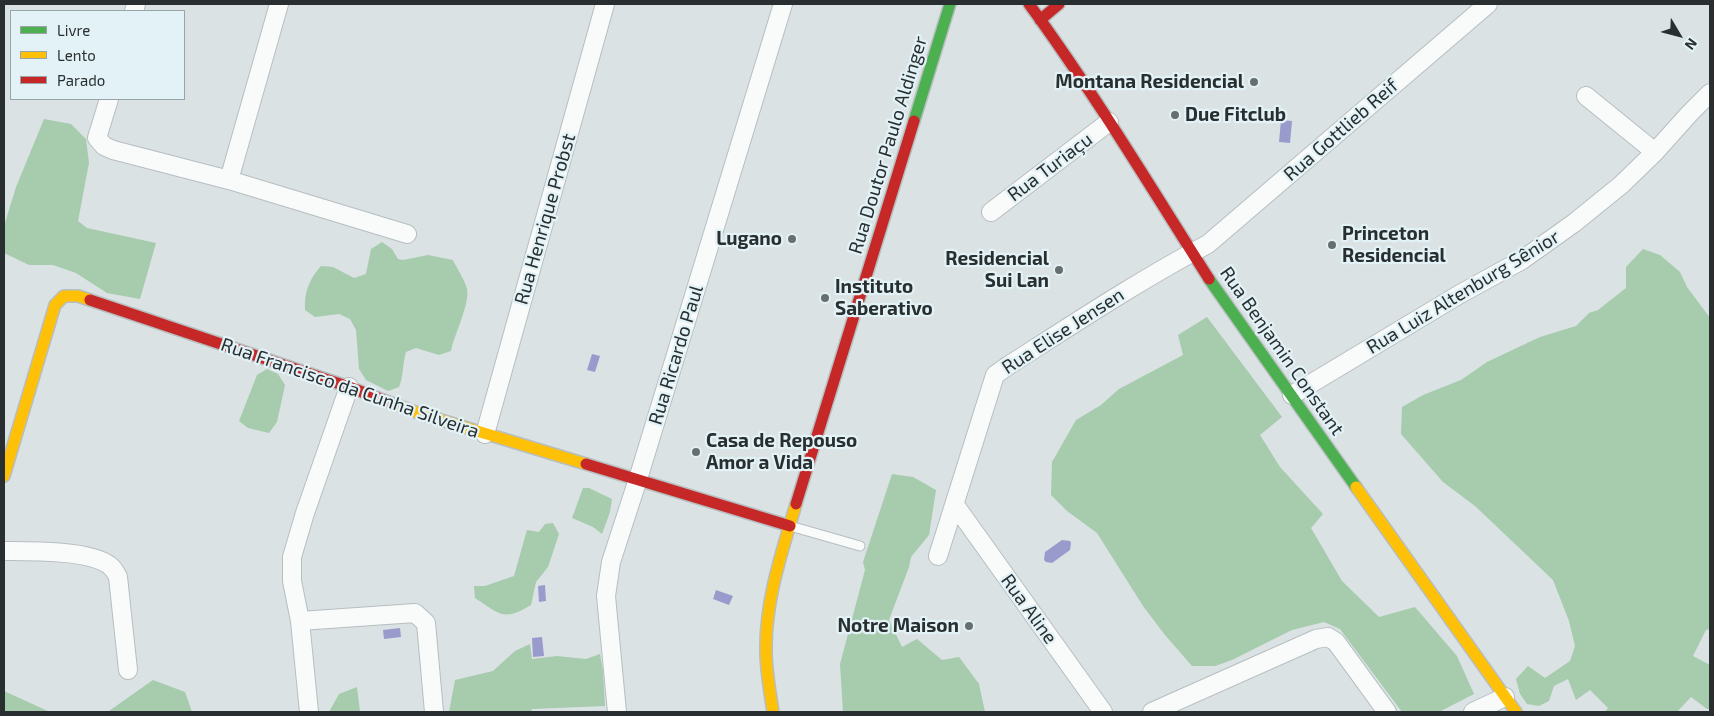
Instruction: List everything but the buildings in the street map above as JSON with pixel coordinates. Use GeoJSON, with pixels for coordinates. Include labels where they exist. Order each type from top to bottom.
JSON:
{"type":"FeatureCollection","features":[{"type":"Feature","properties":{"kind":"street"},"geometry":{"type":"LineString","coordinates":[[229,180],[279,4]]}},
{"type":"Feature","properties":{"kind":"street","name":"Rua Henrique Probst"},"geometry":{"type":"LineString","coordinates":[[485,434],[605,4]]}},
{"type":"Feature","properties":{"kind":"street","name":"Rua Ricardo Paul"},"geometry":{"type":"LineString","coordinates":[[616,712],[606,596],[611,562],[783,4]]}},
{"type":"Feature","properties":{"kind":"street","name":"Rua Doutor Paulo Aldinger"},"geometry":{"type":"LineString","coordinates":[[772,712],[766,645],[767,618],[771,592],[950,4]]}},
{"type":"Feature","properties":{"kind":"street","name":"Rua Benjamin Constant"},"geometry":{"type":"LineString","coordinates":[[1029,4],[1064,52],[1110,122],[1191,253],[1516,712]]}},
{"type":"Feature","properties":{"kind":"street"},"geometry":{"type":"LineString","coordinates":[[1040,20],[1059,4]]}},
{"type":"Feature","properties":{"kind":"street","name":"Rua Gottlieb Reif"},"geometry":{"type":"LineString","coordinates":[[1191,253],[1208,244],[1488,4]]}},
{"type":"Feature","properties":{"kind":"street","name":"Rua Luiz Altenburg Sênior"},"geometry":{"type":"LineString","coordinates":[[1292,395],[1460,294],[1522,260],[1574,223],[1620,185],[1655,152],[1710,93]]}},
{"type":"Feature","properties":{"kind":"street"},"geometry":{"type":"LineString","coordinates":[[1586,96],[1655,152]]}},
{"type":"Feature","properties":{"kind":"street"},"geometry":{"type":"LineString","coordinates":[[109,100],[97,138],[104,146],[229,180],[407,234]]}},
{"type":"Feature","properties":{"kind":"street","name":"Rua Turiaçu"},"geometry":{"type":"LineString","coordinates":[[991,212],[1110,122]]}},
{"type":"Feature","properties":{"kind":"street","name":"Rua Elise Jensen"},"geometry":{"type":"LineString","coordinates":[[938,556],[995,375],[1120,294],[1191,253]]}},
{"type":"Feature","properties":{"kind":"street","name":"Rua Francisco da Cunha Silveira"},"geometry":{"type":"LineString","coordinates":[[4,476],[9,434],[55,305],[64,296],[78,296],[349,387],[421,414],[790,526]]}},
{"type":"Feature","properties":{"kind":"street"},"geometry":{"type":"LineString","coordinates":[[309,712],[300,621],[292,581],[292,557],[305,513],[349,387]]}},
{"type":"Feature","properties":{"kind":"street","name":"Rua Aline"},"geometry":{"type":"LineString","coordinates":[[955,505],[1103,712]]}},
{"type":"Feature","properties":{"kind":"street"},"geometry":{"type":"LineString","coordinates":[[4,551],[51,552],[96,558],[111,566],[118,577],[128,670]]}},
{"type":"Feature","properties":{"kind":"street"},"geometry":{"type":"LineString","coordinates":[[300,621],[415,613],[426,623],[434,712]]}},
{"type":"Feature","properties":{"kind":"street"},"geometry":{"type":"LineString","coordinates":[[1152,712],[1316,639],[1328,637],[1336,642],[1387,712]]}},
{"type":"Feature","properties":{"kind":"street"},"geometry":{"type":"LineString","coordinates":[[1473,712],[1505,697]]}},
{"type":"Feature","properties":{"kind":"lane"},"geometry":{"type":"LineString","coordinates":[[790,526],[860,546]]}},
{"type":"Feature","properties":{"kind":"green space"},"geometry":{"type":"Polygon","coordinates":[[[44,119],[71,124],[86,139],[89,163],[78,221],[87,228],[156,243],[140,299],[107,293],[76,273],[53,265],[29,265],[4,253],[4,226],[16,187],[44,119]]]}},
{"type":"Feature","properties":{"kind":"green space"},"geometry":{"type":"Polygon","coordinates":[[[382,242],[392,249],[398,259],[403,260],[428,255],[453,260],[467,289],[464,311],[451,351],[439,355],[416,348],[406,352],[399,387],[388,391],[366,380],[359,369],[356,330],[350,319],[339,314],[315,317],[305,310],[308,286],[321,266],[333,267],[354,278],[366,274],[371,249],[382,242]]]}},
{"type":"Feature","properties":{"kind":"green space"},"geometry":{"type":"Polygon","coordinates":[[[1643,249],[1660,255],[1680,272],[1687,287],[1710,318],[1710,629],[1706,630],[1693,656],[1710,665],[1710,709],[1707,709],[1691,697],[1677,712],[1605,712],[1608,708],[1590,690],[1576,700],[1568,679],[1554,686],[1549,701],[1539,706],[1527,704],[1520,694],[1516,679],[1528,666],[1545,678],[1570,661],[1575,646],[1569,621],[1553,580],[1475,506],[1443,482],[1401,434],[1402,407],[1423,395],[1461,380],[1487,362],[1540,337],[1576,326],[1589,313],[1598,310],[1626,288],[1626,267],[1643,249]]]}},
{"type":"Feature","properties":{"kind":"green space"},"geometry":{"type":"Polygon","coordinates":[[[1207,317],[1282,417],[1260,435],[1280,467],[1323,514],[1311,528],[1342,581],[1379,617],[1415,607],[1457,656],[1474,694],[1439,712],[1402,712],[1340,629],[1324,622],[1292,630],[1232,660],[1215,666],[1192,666],[1143,606],[1097,533],[1067,511],[1051,495],[1052,462],[1076,420],[1101,405],[1119,389],[1183,355],[1178,335],[1207,317]]]}},
{"type":"Feature","properties":{"kind":"green space"},"geometry":{"type":"Polygon","coordinates":[[[267,369],[278,374],[285,385],[277,422],[269,433],[248,428],[239,421],[257,375],[267,369]]]}},
{"type":"Feature","properties":{"kind":"green space"},"geometry":{"type":"Polygon","coordinates":[[[892,474],[913,477],[936,490],[929,535],[911,557],[889,620],[902,647],[917,639],[942,660],[959,657],[979,684],[985,712],[843,712],[840,664],[865,570],[863,562],[892,474]]]}},
{"type":"Feature","properties":{"kind":"green space"},"geometry":{"type":"Polygon","coordinates":[[[583,488],[589,488],[612,499],[610,512],[602,534],[593,527],[572,518],[583,488]]]}},
{"type":"Feature","properties":{"kind":"green space"},"geometry":{"type":"Polygon","coordinates":[[[553,523],[559,534],[548,567],[536,582],[531,605],[514,613],[502,614],[475,598],[474,586],[485,586],[514,576],[527,530],[539,532],[545,524],[553,523]]]}},
{"type":"Feature","properties":{"kind":"green space"},"geometry":{"type":"Polygon","coordinates":[[[530,644],[532,659],[557,656],[586,659],[600,654],[605,706],[532,709],[531,712],[449,712],[455,680],[493,671],[515,651],[530,644]]]}},
{"type":"Feature","properties":{"kind":"green space"},"geometry":{"type":"Polygon","coordinates":[[[153,680],[185,692],[192,712],[50,712],[109,711],[153,680]]]}},
{"type":"Feature","properties":{"kind":"green space"},"geometry":{"type":"Polygon","coordinates":[[[357,687],[360,712],[329,712],[339,694],[357,687]]]}},
{"type":"Feature","properties":{"kind":"green space"},"geometry":{"type":"Polygon","coordinates":[[[4,691],[50,712],[4,712],[4,691]]]}},
{"type":"Feature","properties":{"kind":"water"},"geometry":{"type":"Polygon","coordinates":[[[1281,120],[1292,121],[1290,143],[1279,142],[1281,120]]]}},
{"type":"Feature","properties":{"kind":"water"},"geometry":{"type":"Polygon","coordinates":[[[592,354],[600,356],[595,372],[587,370],[592,354]]]}},
{"type":"Feature","properties":{"kind":"water"},"geometry":{"type":"Polygon","coordinates":[[[1062,540],[1070,541],[1070,550],[1052,563],[1046,562],[1044,560],[1045,552],[1062,540]]]}},
{"type":"Feature","properties":{"kind":"water"},"geometry":{"type":"Polygon","coordinates":[[[545,585],[546,601],[539,602],[538,586],[545,585]]]}},
{"type":"Feature","properties":{"kind":"water"},"geometry":{"type":"Polygon","coordinates":[[[716,590],[733,596],[729,605],[713,599],[716,590]]]}},
{"type":"Feature","properties":{"kind":"water"},"geometry":{"type":"Polygon","coordinates":[[[400,628],[401,637],[384,639],[383,630],[400,628]]]}},
{"type":"Feature","properties":{"kind":"water"},"geometry":{"type":"Polygon","coordinates":[[[542,637],[544,656],[533,657],[532,638],[542,637]]]}},
{"type":"Feature","properties":{"kind":"traffic: fast"},"geometry":{"type":"LineString","coordinates":[[914,121],[950,4]]}},
{"type":"Feature","properties":{"kind":"traffic: fast"},"geometry":{"type":"LineString","coordinates":[[1209,279],[1356,487]]}},
{"type":"Feature","properties":{"kind":"traffic: slow"},"geometry":{"type":"LineString","coordinates":[[4,476],[55,305],[64,296],[78,296],[90,300]]}},
{"type":"Feature","properties":{"kind":"traffic: slow"},"geometry":{"type":"LineString","coordinates":[[394,404],[586,464]]}},
{"type":"Feature","properties":{"kind":"traffic: slow"},"geometry":{"type":"LineString","coordinates":[[1356,487],[1516,712]]}},
{"type":"Feature","properties":{"kind":"traffic: slow"},"geometry":{"type":"LineString","coordinates":[[773,712],[768,682],[766,632],[775,577],[796,504]]}},
{"type":"Feature","properties":{"kind":"traffic: jam"},"geometry":{"type":"LineString","coordinates":[[1029,4],[1099,106],[1209,279]]}},
{"type":"Feature","properties":{"kind":"traffic: jam"},"geometry":{"type":"LineString","coordinates":[[1040,20],[1059,4]]}},
{"type":"Feature","properties":{"kind":"traffic: jam"},"geometry":{"type":"LineString","coordinates":[[796,504],[914,121]]}},
{"type":"Feature","properties":{"kind":"traffic: jam"},"geometry":{"type":"LineString","coordinates":[[90,300],[349,387],[394,404]]}},
{"type":"Feature","properties":{"kind":"traffic: jam"},"geometry":{"type":"LineString","coordinates":[[586,464],[790,526]]}},
{"type":"Feature","properties":{"kind":"place","name":"Montana Residencial"},"geometry":{"type":"Point","coordinates":[1254,82]}},
{"type":"Feature","properties":{"kind":"place","name":"Due Fitclub"},"geometry":{"type":"Point","coordinates":[1175,115]}},
{"type":"Feature","properties":{"kind":"place","name":"Lugano"},"geometry":{"type":"Point","coordinates":[792,239]}},
{"type":"Feature","properties":{"kind":"place","name":"Princeton Residencial"},"geometry":{"type":"Point","coordinates":[1332,245]}},
{"type":"Feature","properties":{"kind":"place","name":"Residencial Sui Lan"},"geometry":{"type":"Point","coordinates":[1059,270]}},
{"type":"Feature","properties":{"kind":"place","name":"Instituto Saberativo"},"geometry":{"type":"Point","coordinates":[825,298]}},
{"type":"Feature","properties":{"kind":"place","name":"Casa de Repouso Amor a Vida"},"geometry":{"type":"Point","coordinates":[696,452]}},
{"type":"Feature","properties":{"kind":"place","name":"Notre Maison"},"geometry":{"type":"Point","coordinates":[969,626]}}]}
